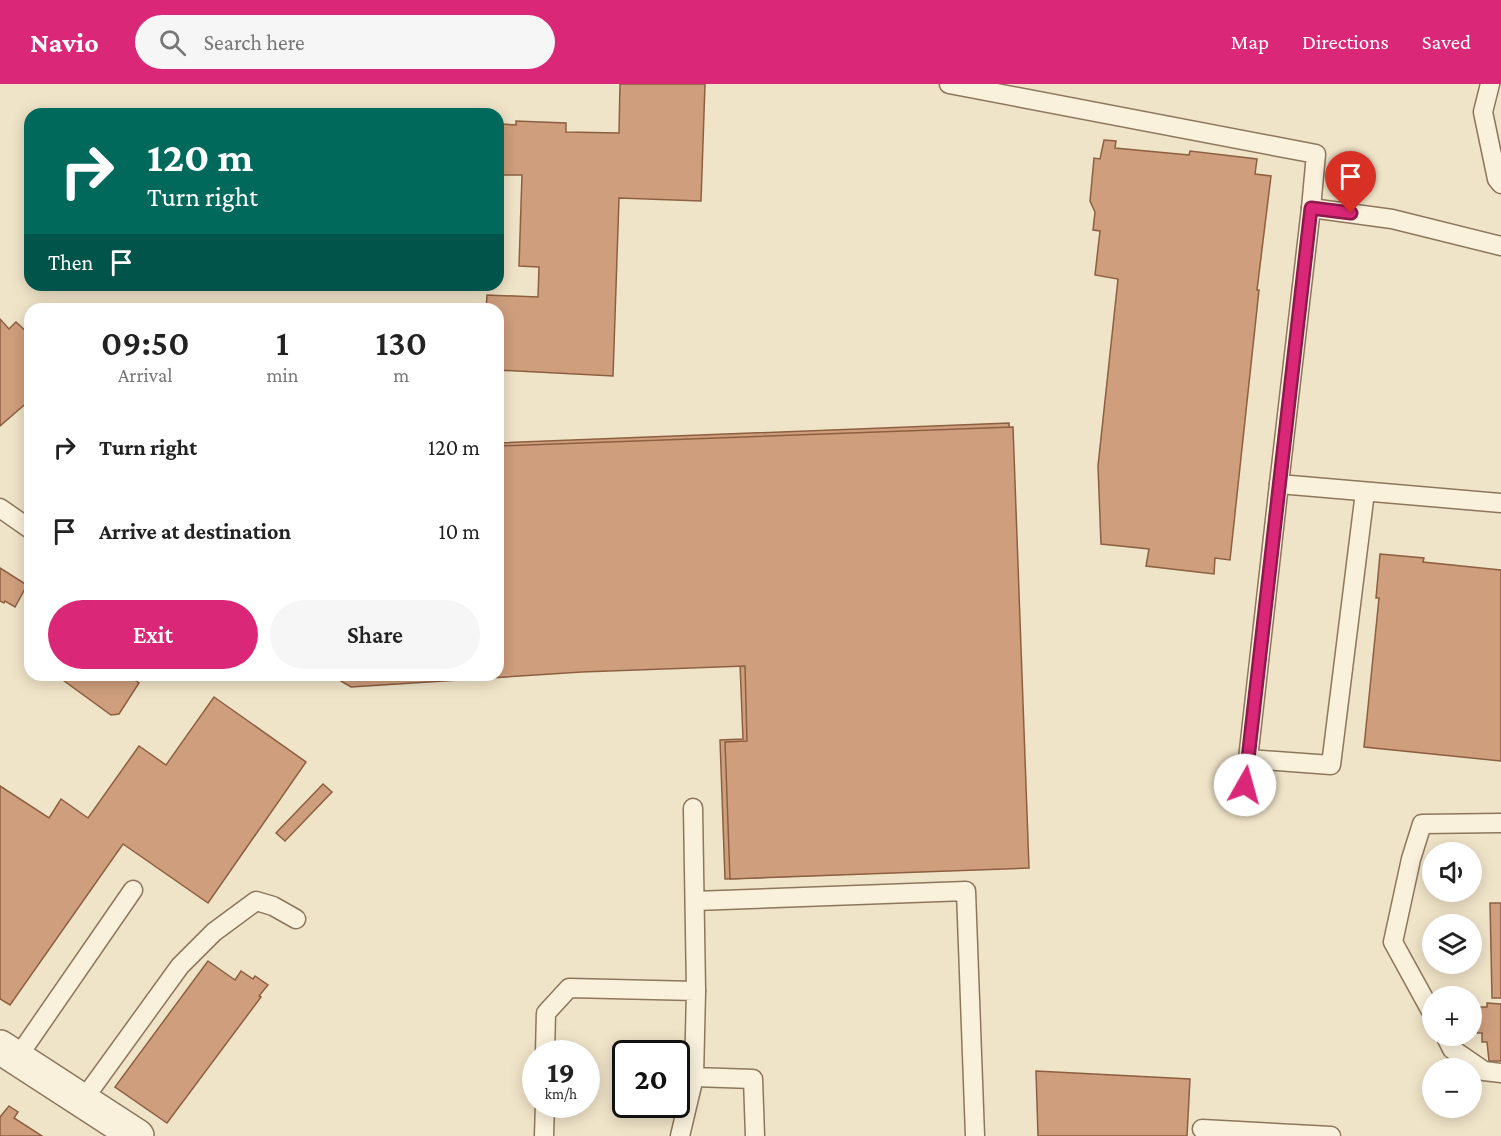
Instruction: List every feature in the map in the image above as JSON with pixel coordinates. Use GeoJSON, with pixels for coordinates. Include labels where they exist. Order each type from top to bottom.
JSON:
{"type":"FeatureCollection","features":[{"type":"Feature","properties":{"kind":"street"},"geometry":{"type":"LineString","coordinates":[[8,1052],[137,1136]]}},
{"type":"Feature","properties":{"kind":"lane"},"geometry":{"type":"LineString","coordinates":[[949,84],[1316,154],[1245,785]]}},
{"type":"Feature","properties":{"kind":"lane"},"geometry":{"type":"LineString","coordinates":[[1490,84],[1483,112],[1497,179],[1501,184]]}},
{"type":"Feature","properties":{"kind":"lane"},"geometry":{"type":"LineString","coordinates":[[1311,208],[1392,219],[1501,246]]}},
{"type":"Feature","properties":{"kind":"lane"},"geometry":{"type":"LineString","coordinates":[[1279,484],[1501,503]]}},
{"type":"Feature","properties":{"kind":"lane"},"geometry":{"type":"LineString","coordinates":[[1248,759],[1331,765],[1365,492]]}},
{"type":"Feature","properties":{"kind":"lane"},"geometry":{"type":"LineString","coordinates":[[0,508],[24,525]]}},
{"type":"Feature","properties":{"kind":"lane"},"geometry":{"type":"LineString","coordinates":[[680,1136],[694,1077],[696,991],[693,808]]}},
{"type":"Feature","properties":{"kind":"lane"},"geometry":{"type":"LineString","coordinates":[[1422,995],[1393,942],[1422,824],[1501,824]]}},
{"type":"Feature","properties":{"kind":"lane"},"geometry":{"type":"LineString","coordinates":[[8,1052],[133,890]]}},
{"type":"Feature","properties":{"kind":"lane"},"geometry":{"type":"LineString","coordinates":[[694,901],[966,891],[975,1136]]}},
{"type":"Feature","properties":{"kind":"lane"},"geometry":{"type":"LineString","coordinates":[[83,1100],[180,966],[214,932],[256,901],[273,906],[296,919]]}},
{"type":"Feature","properties":{"kind":"lane"},"geometry":{"type":"LineString","coordinates":[[545,1040],[546,1013],[569,988],[696,991]]}},
{"type":"Feature","properties":{"kind":"lane"},"geometry":{"type":"LineString","coordinates":[[1450,1046],[1484,1071],[1501,1073]]}},
{"type":"Feature","properties":{"kind":"lane"},"geometry":{"type":"LineString","coordinates":[[694,1077],[753,1079],[755,1136]]}},
{"type":"Feature","properties":{"kind":"lane"},"geometry":{"type":"LineString","coordinates":[[544,1118],[544,1136]]}},
{"type":"Feature","properties":{"kind":"lane"},"geometry":{"type":"LineString","coordinates":[[1202,1129],[1331,1136]]}},
{"type":"Feature","properties":{"kind":"building"},"geometry":{"type":"Polygon","coordinates":[[[620,84],[705,84],[701,201],[619,198],[613,376],[504,370],[504,303],[486,303],[487,295],[538,297],[539,267],[519,266],[522,175],[504,175],[504,124],[516,125],[516,121],[566,123],[566,132],[619,133],[620,84]]]}},
{"type":"Feature","properties":{"kind":"building"},"geometry":{"type":"Polygon","coordinates":[[[1104,140],[1116,141],[1115,148],[1189,155],[1190,151],[1257,159],[1255,174],[1271,176],[1257,290],[1259,290],[1230,560],[1215,558],[1214,574],[1146,566],[1149,549],[1101,544],[1098,466],[1118,279],[1095,275],[1100,231],[1093,230],[1095,212],[1090,201],[1094,158],[1100,159],[1104,140]]]}},
{"type":"Feature","properties":{"kind":"building"},"geometry":{"type":"Polygon","coordinates":[[[0,319],[9,329],[16,322],[24,329],[24,405],[0,426],[0,319]]]}},
{"type":"Feature","properties":{"kind":"building"},"geometry":{"type":"Polygon","coordinates":[[[1009,423],[1025,867],[725,879],[720,740],[743,739],[740,664],[504,674],[504,443],[1009,423]]]}},
{"type":"Feature","properties":{"kind":"building"},"geometry":{"type":"Polygon","coordinates":[[[1013,427],[1029,868],[730,879],[725,742],[747,741],[745,666],[504,677],[504,446],[1013,427]]]}},
{"type":"Feature","properties":{"kind":"building"},"geometry":{"type":"Polygon","coordinates":[[[1380,554],[1424,558],[1423,562],[1501,570],[1501,761],[1364,747],[1379,598],[1376,598],[1380,554]]]}},
{"type":"Feature","properties":{"kind":"building"},"geometry":{"type":"Polygon","coordinates":[[[0,568],[24,583],[24,590],[15,607],[5,601],[4,603],[0,601],[0,568]]]}},
{"type":"Feature","properties":{"kind":"building"},"geometry":{"type":"Polygon","coordinates":[[[64,681],[136,681],[139,683],[119,714],[111,715],[64,681]]]}},
{"type":"Feature","properties":{"kind":"building"},"geometry":{"type":"Polygon","coordinates":[[[341,681],[443,681],[351,687],[341,681]]]}},
{"type":"Feature","properties":{"kind":"building"},"geometry":{"type":"Polygon","coordinates":[[[214,697],[306,762],[208,903],[123,844],[10,1005],[0,999],[0,786],[49,818],[61,799],[88,818],[139,746],[166,765],[214,697]]]}},
{"type":"Feature","properties":{"kind":"building"},"geometry":{"type":"Polygon","coordinates":[[[323,784],[332,792],[285,841],[276,833],[323,784]]]}},
{"type":"Feature","properties":{"kind":"building"},"geometry":{"type":"Polygon","coordinates":[[[1490,903],[1501,903],[1501,998],[1492,998],[1490,903]]]}},
{"type":"Feature","properties":{"kind":"building"},"geometry":{"type":"Polygon","coordinates":[[[208,961],[235,980],[241,971],[253,979],[255,976],[268,985],[167,1123],[115,1087],[208,961]]]}},
{"type":"Feature","properties":{"kind":"building"},"geometry":{"type":"Polygon","coordinates":[[[1487,1003],[1501,1004],[1501,1061],[1489,1061],[1487,1042],[1482,1042],[1482,1007],[1487,1007],[1487,1003]]]}},
{"type":"Feature","properties":{"kind":"building"},"geometry":{"type":"Polygon","coordinates":[[[1036,1071],[1190,1079],[1187,1136],[1038,1136],[1036,1071]]]}},
{"type":"Feature","properties":{"kind":"building"},"geometry":{"type":"Polygon","coordinates":[[[9,1106],[18,1112],[14,1118],[42,1136],[0,1136],[0,1117],[9,1106]]]}},
{"type":"Feature","properties":{"kind":"route"},"geometry":{"type":"LineString","coordinates":[[1245,785],[1311,208],[1351,213]]}}]}
